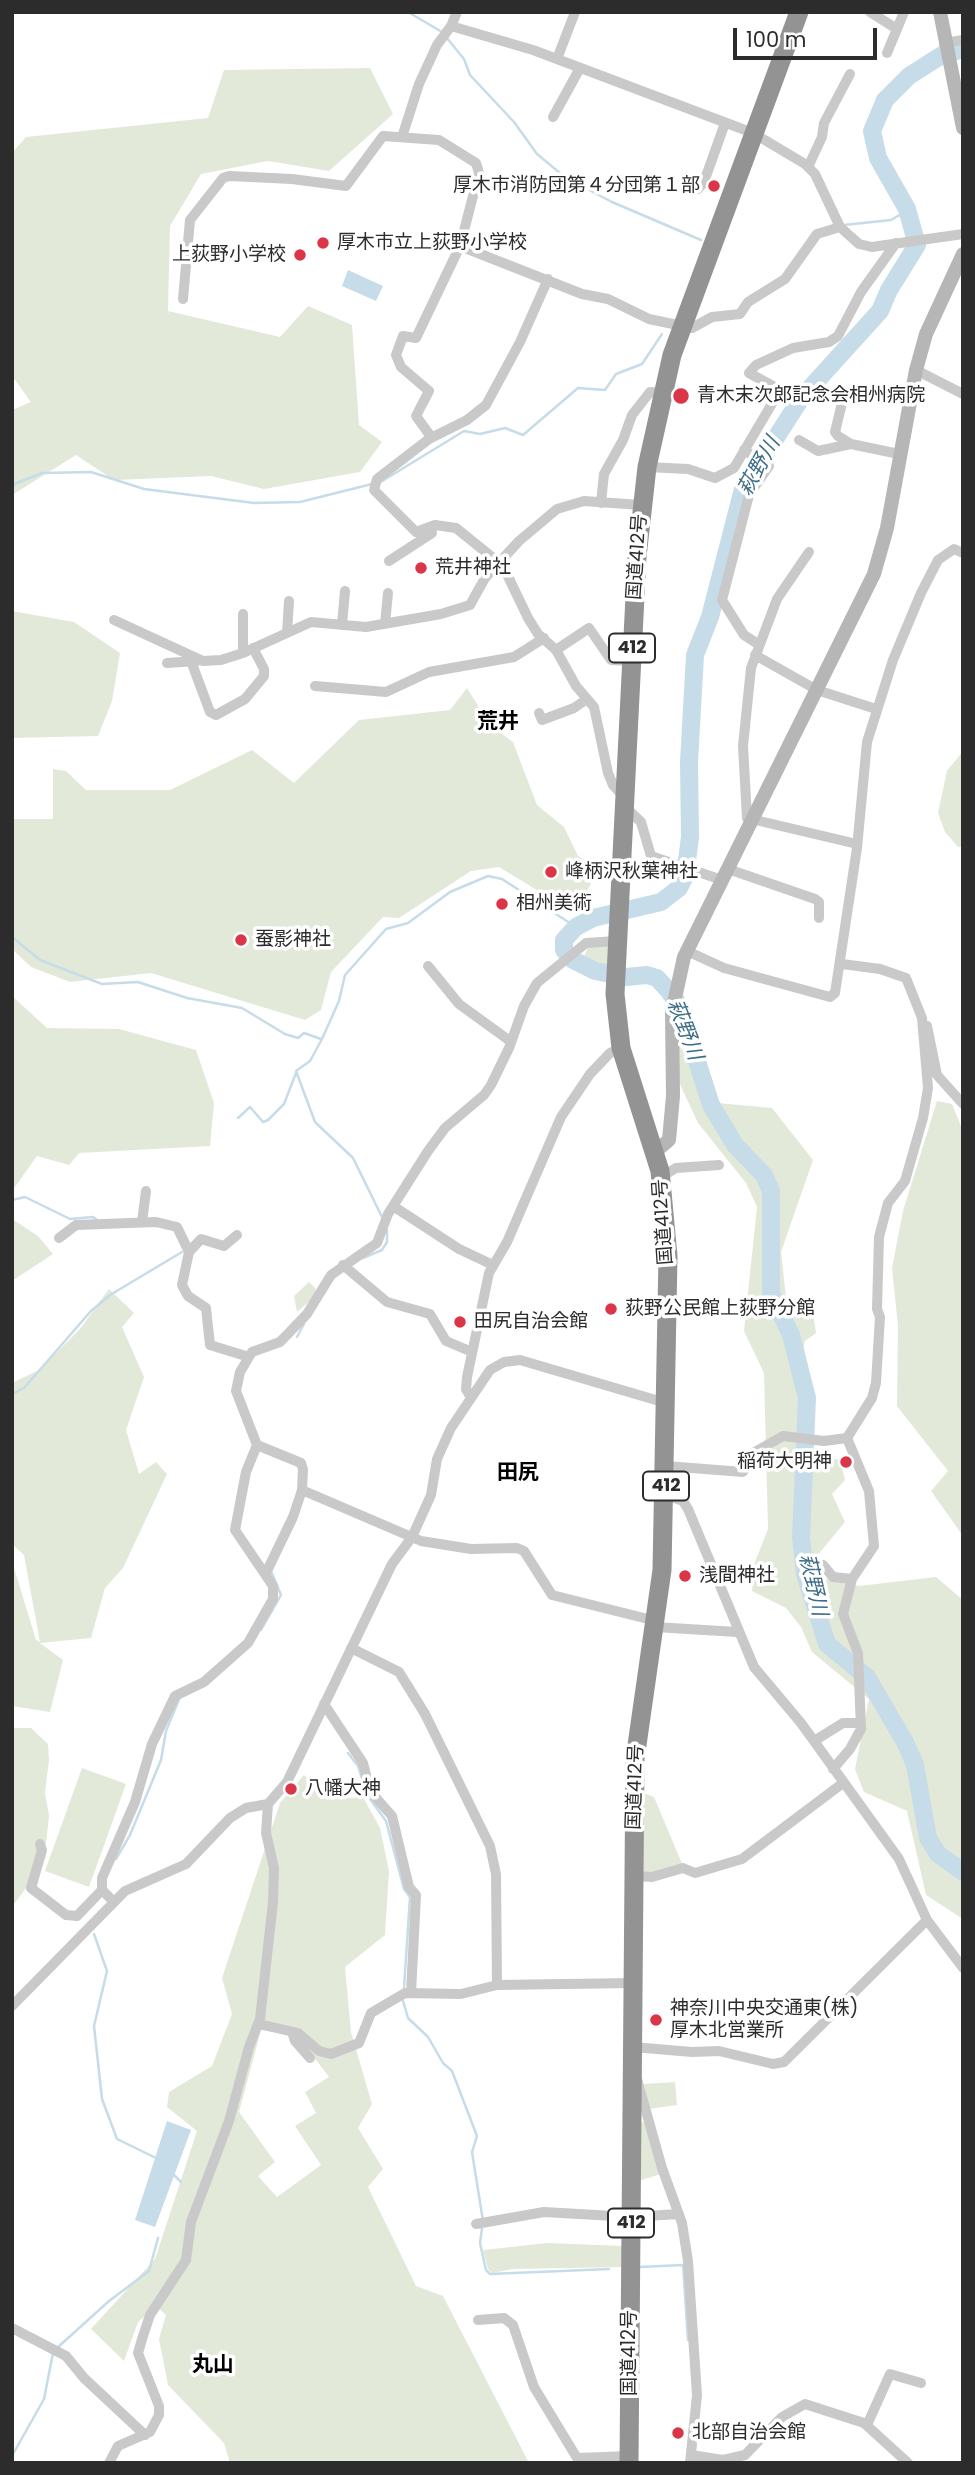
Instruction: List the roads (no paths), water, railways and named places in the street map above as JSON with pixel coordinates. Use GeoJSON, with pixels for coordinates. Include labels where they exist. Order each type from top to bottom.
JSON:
{"type":"FeatureCollection","features":[{"type":"Feature","properties":{"kind":"highway","name":"国道412号"},"geometry":{"type":"LineString","coordinates":[[629,2459],[636,1747],[662,1570],[666,1495],[668,1256],[661,1177],[621,1048],[615,994],[641,505],[661,393],[681,325],[799,12]]}},
{"type":"Feature","properties":{"kind":"street"},"geometry":{"type":"LineString","coordinates":[[402,137],[419,84],[437,45],[451,26],[457,12]]}},
{"type":"Feature","properties":{"kind":"street"},"geometry":{"type":"LineString","coordinates":[[557,59],[575,12]]}},
{"type":"Feature","properties":{"kind":"street"},"geometry":{"type":"LineString","coordinates":[[870,12],[897,29]]}},
{"type":"Feature","properties":{"kind":"street"},"geometry":{"type":"LineString","coordinates":[[887,53],[904,12]]}},
{"type":"Feature","properties":{"kind":"street"},"geometry":{"type":"LineString","coordinates":[[940,12],[944,43],[963,128]]}},
{"type":"Feature","properties":{"kind":"street"},"geometry":{"type":"LineString","coordinates":[[451,26],[557,59],[753,133],[815,174],[840,227],[859,244],[872,247],[963,234]]}},
{"type":"Feature","properties":{"kind":"street"},"geometry":{"type":"LineString","coordinates":[[944,43],[963,40]]}},
{"type":"Feature","properties":{"kind":"street"},"geometry":{"type":"LineString","coordinates":[[553,117],[580,68]]}},
{"type":"Feature","properties":{"kind":"street"},"geometry":{"type":"LineString","coordinates":[[808,167],[822,137],[824,123],[850,74]]}},
{"type":"Feature","properties":{"kind":"street"},"geometry":{"type":"LineString","coordinates":[[698,189],[704,182],[725,122]]}},
{"type":"Feature","properties":{"kind":"street"},"geometry":{"type":"LineString","coordinates":[[183,299],[190,220],[223,178],[292,179],[346,186],[383,136],[439,140],[476,163],[479,173],[460,246],[416,338],[403,336],[396,355],[401,367],[429,391],[416,416],[429,434],[429,439],[427,444],[377,478],[374,485],[416,532],[439,526],[456,528],[499,563],[528,618],[556,650],[594,707],[613,785],[641,822],[651,856],[696,871],[725,874],[815,899],[819,902],[818,918]]}},
{"type":"Feature","properties":{"kind":"street"},"geometry":{"type":"LineString","coordinates":[[460,246],[582,294],[608,299],[649,319],[692,328],[712,317],[740,314],[748,302],[785,279],[817,234],[840,227]]}},
{"type":"Feature","properties":{"kind":"street"},"geometry":{"type":"LineString","coordinates":[[647,467],[688,469],[715,478],[734,468],[780,390],[749,373],[756,365],[793,348],[829,342],[838,336],[861,292],[899,242]]}},
{"type":"Feature","properties":{"kind":"street"},"geometry":{"type":"LineString","coordinates":[[655,1152],[669,1140],[673,1096],[672,1013],[674,994],[687,951],[874,574],[887,528],[916,370],[926,334],[963,254]]}},
{"type":"Feature","properties":{"kind":"street"},"geometry":{"type":"LineString","coordinates":[[429,439],[467,420],[486,405],[520,342],[548,279]]}},
{"type":"Feature","properties":{"kind":"street"},"geometry":{"type":"LineString","coordinates":[[916,370],[963,394]]}},
{"type":"Feature","properties":{"kind":"street"},"geometry":{"type":"LineString","coordinates":[[851,444],[835,432],[842,404],[853,391]]}},
{"type":"Feature","properties":{"kind":"street"},"geometry":{"type":"LineString","coordinates":[[601,503],[604,474],[623,440],[632,415],[650,392],[661,393]]}},
{"type":"Feature","properties":{"kind":"street"},"geometry":{"type":"LineString","coordinates":[[799,440],[818,452],[851,444],[900,454]]}},
{"type":"Feature","properties":{"kind":"street"},"geometry":{"type":"LineString","coordinates":[[744,451],[769,466],[748,495],[722,600],[744,635],[758,644]]}},
{"type":"Feature","properties":{"kind":"street"},"geometry":{"type":"LineString","coordinates":[[167,663],[221,660],[248,651],[311,622],[342,625],[385,624],[470,605],[485,578],[557,509],[584,500],[641,505]]}},
{"type":"Feature","properties":{"kind":"street"},"geometry":{"type":"LineString","coordinates":[[388,561],[439,526]]}},
{"type":"Feature","properties":{"kind":"street"},"geometry":{"type":"LineString","coordinates":[[687,951],[724,968],[830,997],[835,993],[842,964],[867,742],[902,638],[939,560],[954,549],[963,553]]}},
{"type":"Feature","properties":{"kind":"street"},"geometry":{"type":"LineString","coordinates":[[809,552],[777,599],[755,656],[743,746],[747,818],[857,844]]}},
{"type":"Feature","properties":{"kind":"street"},"geometry":{"type":"LineString","coordinates":[[342,625],[345,591]]}},
{"type":"Feature","properties":{"kind":"street"},"geometry":{"type":"LineString","coordinates":[[385,624],[388,593]]}},
{"type":"Feature","properties":{"kind":"street"},"geometry":{"type":"LineString","coordinates":[[287,633],[289,601]]}},
{"type":"Feature","properties":{"kind":"street"},"geometry":{"type":"LineString","coordinates":[[191,660],[210,712],[216,715],[245,699],[264,676],[264,669],[248,651],[243,614]]}},
{"type":"Feature","properties":{"kind":"street"},"geometry":{"type":"LineString","coordinates":[[114,620],[203,661]]}},
{"type":"Feature","properties":{"kind":"street"},"geometry":{"type":"LineString","coordinates":[[556,650],[589,628],[611,660],[632,661]]}},
{"type":"Feature","properties":{"kind":"street"},"geometry":{"type":"LineString","coordinates":[[315,687],[377,693],[429,672],[514,657],[544,638]]}},
{"type":"Feature","properties":{"kind":"street"},"geometry":{"type":"LineString","coordinates":[[755,656],[817,690],[877,709]]}},
{"type":"Feature","properties":{"kind":"street"},"geometry":{"type":"LineString","coordinates":[[542,720],[574,708],[587,699]]}},
{"type":"Feature","properties":{"kind":"street"},"geometry":{"type":"LineString","coordinates":[[268,1570],[302,1490],[301,1463],[261,1446],[236,1391],[240,1372],[252,1352],[280,1342],[299,1318],[307,1314],[331,1275],[346,1268],[377,1243],[388,1216],[445,1128],[484,1095],[509,1048],[537,983],[580,948],[617,934]]}},
{"type":"Feature","properties":{"kind":"street"},"geometry":{"type":"LineString","coordinates":[[842,964],[903,975],[928,1027],[937,1075],[963,1104]]}},
{"type":"Feature","properties":{"kind":"street"},"geometry":{"type":"LineString","coordinates":[[428,966],[459,1004],[510,1041]]}},
{"type":"Feature","properties":{"kind":"street"},"geometry":{"type":"LineString","coordinates":[[847,1438],[872,1398],[876,1382],[880,1317],[877,1309],[880,1237],[888,1203],[905,1181],[927,1101],[928,1071],[922,1018]]}},
{"type":"Feature","properties":{"kind":"street"},"geometry":{"type":"LineString","coordinates":[[470,1396],[466,1389],[472,1352],[485,1283],[492,1265],[519,1217],[561,1116],[590,1073],[610,1053],[621,1048]]}},
{"type":"Feature","properties":{"kind":"street"},"geometry":{"type":"LineString","coordinates":[[661,1177],[676,1168],[705,1163],[719,1165]]}},
{"type":"Feature","properties":{"kind":"street"},"geometry":{"type":"LineString","coordinates":[[142,1222],[146,1191]]}},
{"type":"Feature","properties":{"kind":"street"},"geometry":{"type":"LineString","coordinates":[[388,1216],[492,1265]]}},
{"type":"Feature","properties":{"kind":"street"},"geometry":{"type":"LineString","coordinates":[[58,1234],[76,1225],[142,1222],[177,1227],[189,1251]]}},
{"type":"Feature","properties":{"kind":"street"},"geometry":{"type":"LineString","coordinates":[[237,1235],[224,1246],[201,1239],[189,1251],[182,1285],[188,1296],[206,1308],[210,1345],[249,1357]]}},
{"type":"Feature","properties":{"kind":"street"},"geometry":{"type":"LineString","coordinates":[[346,1268],[387,1302],[430,1314],[446,1340],[472,1352]]}},
{"type":"Feature","properties":{"kind":"street"},"geometry":{"type":"LineString","coordinates":[[40,1844],[42,1850],[31,1888],[66,1915],[77,1916],[108,1896],[170,1873],[186,1864],[241,1811],[268,1804],[287,1782],[392,1564],[412,1537],[431,1495],[442,1446],[470,1396],[490,1370],[514,1359],[666,1403]]}},
{"type":"Feature","properties":{"kind":"street"},"geometry":{"type":"LineString","coordinates":[[666,1466],[743,1472],[752,1453],[783,1436],[847,1438]]}},
{"type":"Feature","properties":{"kind":"street"},"geometry":{"type":"LineString","coordinates":[[833,1769],[859,1737],[858,1653],[844,1614],[852,1580],[874,1546],[869,1491],[847,1438]]}},
{"type":"Feature","properties":{"kind":"street"},"geometry":{"type":"LineString","coordinates":[[12,2006],[94,1924],[108,1896],[102,1878],[135,1802],[152,1744],[175,1696],[204,1682],[248,1643],[273,1599],[273,1586],[268,1570],[235,1530],[246,1472],[261,1446]]}},
{"type":"Feature","properties":{"kind":"street"},"geometry":{"type":"LineString","coordinates":[[302,1490],[412,1537],[471,1549],[524,1550],[552,1595],[655,1624],[737,1632]]}},
{"type":"Feature","properties":{"kind":"street"},"geometry":{"type":"LineString","coordinates":[[666,1495],[683,1501],[688,1509],[737,1632],[754,1667],[814,1741],[907,1871],[927,1920],[963,1968]]}},
{"type":"Feature","properties":{"kind":"street"},"geometry":{"type":"LineString","coordinates":[[823,1565],[834,1577],[852,1580]]}},
{"type":"Feature","properties":{"kind":"street"},"geometry":{"type":"LineString","coordinates":[[351,1648],[399,1672],[425,1714],[491,1846],[496,1874],[497,1985]]}},
{"type":"Feature","properties":{"kind":"street"},"geometry":{"type":"LineString","coordinates":[[324,1704],[363,1763],[370,1791],[392,1816],[409,1887],[416,1895],[411,1993]]}},
{"type":"Feature","properties":{"kind":"street"},"geometry":{"type":"LineString","coordinates":[[814,1741],[843,1723],[858,1723]]}},
{"type":"Feature","properties":{"kind":"street"},"geometry":{"type":"LineString","coordinates":[[634,1876],[652,1877],[683,1868],[695,1873],[742,1859],[842,1783]]}},
{"type":"Feature","properties":{"kind":"street"},"geometry":{"type":"LineString","coordinates":[[108,2463],[118,2446],[145,2435],[158,2417],[159,2406],[138,2353],[150,2315],[186,2260],[191,2222],[229,2121],[249,2047],[259,2024],[273,1902],[274,1868],[266,1833],[268,1804]]}},
{"type":"Feature","properties":{"kind":"street"},"geometry":{"type":"LineString","coordinates":[[633,2046],[692,2052],[719,2051],[773,2064],[783,2062],[927,1920]]}},
{"type":"Feature","properties":{"kind":"street"},"geometry":{"type":"LineString","coordinates":[[259,2024],[292,2032],[322,2053],[331,2054],[351,2048],[364,2036],[369,2018],[376,2008],[411,1993],[461,1994],[497,1985],[633,1983]]}},
{"type":"Feature","properties":{"kind":"street"},"geometry":{"type":"LineString","coordinates":[[292,2032],[295,2041],[310,2058]]}},
{"type":"Feature","properties":{"kind":"street"},"geometry":{"type":"LineString","coordinates":[[632,2071],[643,2092],[656,2147],[679,2214],[688,2261],[697,2372],[691,2459],[723,2460],[745,2455],[782,2417],[805,2404],[867,2425],[908,2463]]}},
{"type":"Feature","properties":{"kind":"street"},"geometry":{"type":"LineString","coordinates":[[480,2224],[544,2212],[631,2217],[679,2214]]}},
{"type":"Feature","properties":{"kind":"street"},"geometry":{"type":"LineString","coordinates":[[478,2320],[504,2318],[513,2325],[534,2387],[577,2458],[629,2459]]}},
{"type":"Feature","properties":{"kind":"street"},"geometry":{"type":"LineString","coordinates":[[12,2328],[66,2356],[89,2383],[145,2435]]}},
{"type":"Feature","properties":{"kind":"street"},"geometry":{"type":"LineString","coordinates":[[867,2425],[890,2374],[921,2383]]}},
{"type":"Feature","properties":{"kind":"water"},"geometry":{"type":"Polygon","coordinates":[[[348,270],[383,286],[376,301],[342,286],[348,270]]]}},
{"type":"Feature","properties":{"kind":"water"},"geometry":{"type":"Polygon","coordinates":[[[167,2121],[191,2130],[155,2227],[135,2220],[167,2121]]]}},
{"type":"Feature","properties":{"kind":"waterway"},"geometry":{"type":"LineString","coordinates":[[408,12],[442,32]]}},
{"type":"Feature","properties":{"kind":"waterway"},"geometry":{"type":"LineString","coordinates":[[446,37],[464,59],[470,75],[514,122],[537,154],[566,178],[612,202],[701,240]]}},
{"type":"Feature","properties":{"kind":"waterway","name":"萩野川"},"geometry":{"type":"LineString","coordinates":[[963,49],[942,55],[909,76],[885,100],[872,131],[878,158],[907,209],[917,245],[889,290],[880,311],[802,397],[743,489],[710,617],[695,655],[689,762],[690,837],[685,876],[679,888],[661,902],[593,918],[576,927],[564,940],[564,950],[573,960],[595,971],[626,977],[647,975],[657,978],[668,990],[679,1005],[711,1105],[735,1145],[764,1175],[771,1191],[771,1293],[791,1335],[807,1398],[801,1537],[805,1574],[827,1644],[867,1677],[905,1742],[915,1765],[928,1838],[938,1854],[963,1872]]}},
{"type":"Feature","properties":{"kind":"waterway"},"geometry":{"type":"LineString","coordinates":[[844,225],[891,220],[908,210]]}},
{"type":"Feature","properties":{"kind":"waterway"},"geometry":{"type":"LineString","coordinates":[[379,483],[464,431],[480,434],[505,428],[523,435],[578,388],[605,390],[616,374],[642,364],[662,334]]}},
{"type":"Feature","properties":{"kind":"waterway"},"geometry":{"type":"LineString","coordinates":[[12,485],[42,473],[91,472],[144,489],[254,503],[300,502],[372,484]]}},
{"type":"Feature","properties":{"kind":"waterway"},"geometry":{"type":"LineString","coordinates":[[382,1217],[353,1158],[315,1122],[296,1071],[310,1061],[322,1039],[339,1001],[345,975],[386,929],[408,923],[450,892],[488,876],[502,879],[576,927]]}},
{"type":"Feature","properties":{"kind":"waterway"},"geometry":{"type":"LineString","coordinates":[[12,937],[40,960],[102,984],[138,982],[187,998],[242,1008],[285,1034],[298,1038],[304,1033],[321,1039]]}},
{"type":"Feature","properties":{"kind":"waterway"},"geometry":{"type":"LineString","coordinates":[[238,1118],[250,1107],[263,1122],[268,1120],[284,1104],[296,1073]]}},
{"type":"Feature","properties":{"kind":"waterway"},"geometry":{"type":"LineString","coordinates":[[12,1200],[25,1197],[70,1219],[93,1217],[97,1220]]}},
{"type":"Feature","properties":{"kind":"waterway"},"geometry":{"type":"LineString","coordinates":[[363,1258],[382,1250],[387,1242],[387,1230]]}},
{"type":"Feature","properties":{"kind":"waterway"},"geometry":{"type":"LineString","coordinates":[[12,1394],[24,1388],[91,1311],[110,1295],[182,1252]]}},
{"type":"Feature","properties":{"kind":"waterway"},"geometry":{"type":"LineString","coordinates":[[297,1337],[304,1324]]}},
{"type":"Feature","properties":{"kind":"waterway"},"geometry":{"type":"LineString","coordinates":[[261,1630],[281,1595],[271,1571]]}},
{"type":"Feature","properties":{"kind":"waterway"},"geometry":{"type":"LineString","coordinates":[[116,1859],[130,1835],[161,1760],[166,1731],[180,1697]]}},
{"type":"Feature","properties":{"kind":"waterway"},"geometry":{"type":"LineString","coordinates":[[348,1753],[358,1766],[363,1782]]}},
{"type":"Feature","properties":{"kind":"waterway"},"geometry":{"type":"LineString","coordinates":[[365,1792],[386,1821],[404,1889],[410,1897],[404,1988]]}},
{"type":"Feature","properties":{"kind":"waterway"},"geometry":{"type":"LineString","coordinates":[[94,1934],[107,1971],[94,2026],[102,2099],[117,2139],[156,2158]]}},
{"type":"Feature","properties":{"kind":"waterway"},"geometry":{"type":"LineString","coordinates":[[403,2001],[408,2018],[428,2037],[443,2063],[452,2071],[477,2136],[472,2152],[483,2221]]}},
{"type":"Feature","properties":{"kind":"waterway"},"geometry":{"type":"LineString","coordinates":[[173,2174],[181,2182]]}},
{"type":"Feature","properties":{"kind":"waterway"},"geometry":{"type":"LineString","coordinates":[[482,2228],[480,2243],[486,2270],[490,2274],[609,2269]]}},
{"type":"Feature","properties":{"kind":"waterway"},"geometry":{"type":"LineString","coordinates":[[57,2348],[109,2301],[149,2271],[158,2238]]}},
{"type":"Feature","properties":{"kind":"waterway"},"geometry":{"type":"LineString","coordinates":[[639,2267],[683,2265],[688,2340]]}},
{"type":"Feature","properties":{"kind":"waterway"},"geometry":{"type":"LineString","coordinates":[[12,2456],[44,2399],[53,2353]]}},
{"type":"Feature","properties":{"kind":"place","name":"厚木市消防団第４分団第１部"},"geometry":{"type":"Point","coordinates":[714,186]}},
{"type":"Feature","properties":{"kind":"place","name":"厚木市立上荻野小学校"},"geometry":{"type":"Point","coordinates":[323,243]}},
{"type":"Feature","properties":{"kind":"place","name":"上荻野小学校"},"geometry":{"type":"Point","coordinates":[300,255]}},
{"type":"Feature","properties":{"kind":"place","name":"青木末次郎記念会相州病院"},"geometry":{"type":"Point","coordinates":[681,396]}},
{"type":"Feature","properties":{"kind":"place","name":"荒井神社"},"geometry":{"type":"Point","coordinates":[421,568]}},
{"type":"Feature","properties":{"kind":"place","name":"峰柄沢秋葉神社"},"geometry":{"type":"Point","coordinates":[551,872]}},
{"type":"Feature","properties":{"kind":"place","name":"相州美術"},"geometry":{"type":"Point","coordinates":[502,904]}},
{"type":"Feature","properties":{"kind":"place","name":"蚕影神社"},"geometry":{"type":"Point","coordinates":[241,940]}},
{"type":"Feature","properties":{"kind":"place","name":"荻野公民館上荻野分館"},"geometry":{"type":"Point","coordinates":[611,1309]}},
{"type":"Feature","properties":{"kind":"place","name":"田尻自治会館"},"geometry":{"type":"Point","coordinates":[460,1322]}},
{"type":"Feature","properties":{"kind":"place","name":"稲荷大明神"},"geometry":{"type":"Point","coordinates":[846,1462]}},
{"type":"Feature","properties":{"kind":"place","name":"浅間神社"},"geometry":{"type":"Point","coordinates":[685,1576]}},
{"type":"Feature","properties":{"kind":"place","name":"八幡大神"},"geometry":{"type":"Point","coordinates":[291,1789]}},
{"type":"Feature","properties":{"kind":"place","name":"神奈川中央交通東(株) 厚木北営業所"},"geometry":{"type":"Point","coordinates":[656,2020]}},
{"type":"Feature","properties":{"kind":"place","name":"北部自治会館"},"geometry":{"type":"Point","coordinates":[678,2433]}},
{"type":"Feature","properties":{"kind":"district","name":"荒井"},"geometry":{"type":"Point","coordinates":[498,723]}},
{"type":"Feature","properties":{"kind":"district","name":"田尻"},"geometry":{"type":"Point","coordinates":[518,1474]}},
{"type":"Feature","properties":{"kind":"district","name":"丸山"},"geometry":{"type":"Point","coordinates":[213,2366]}}]}
